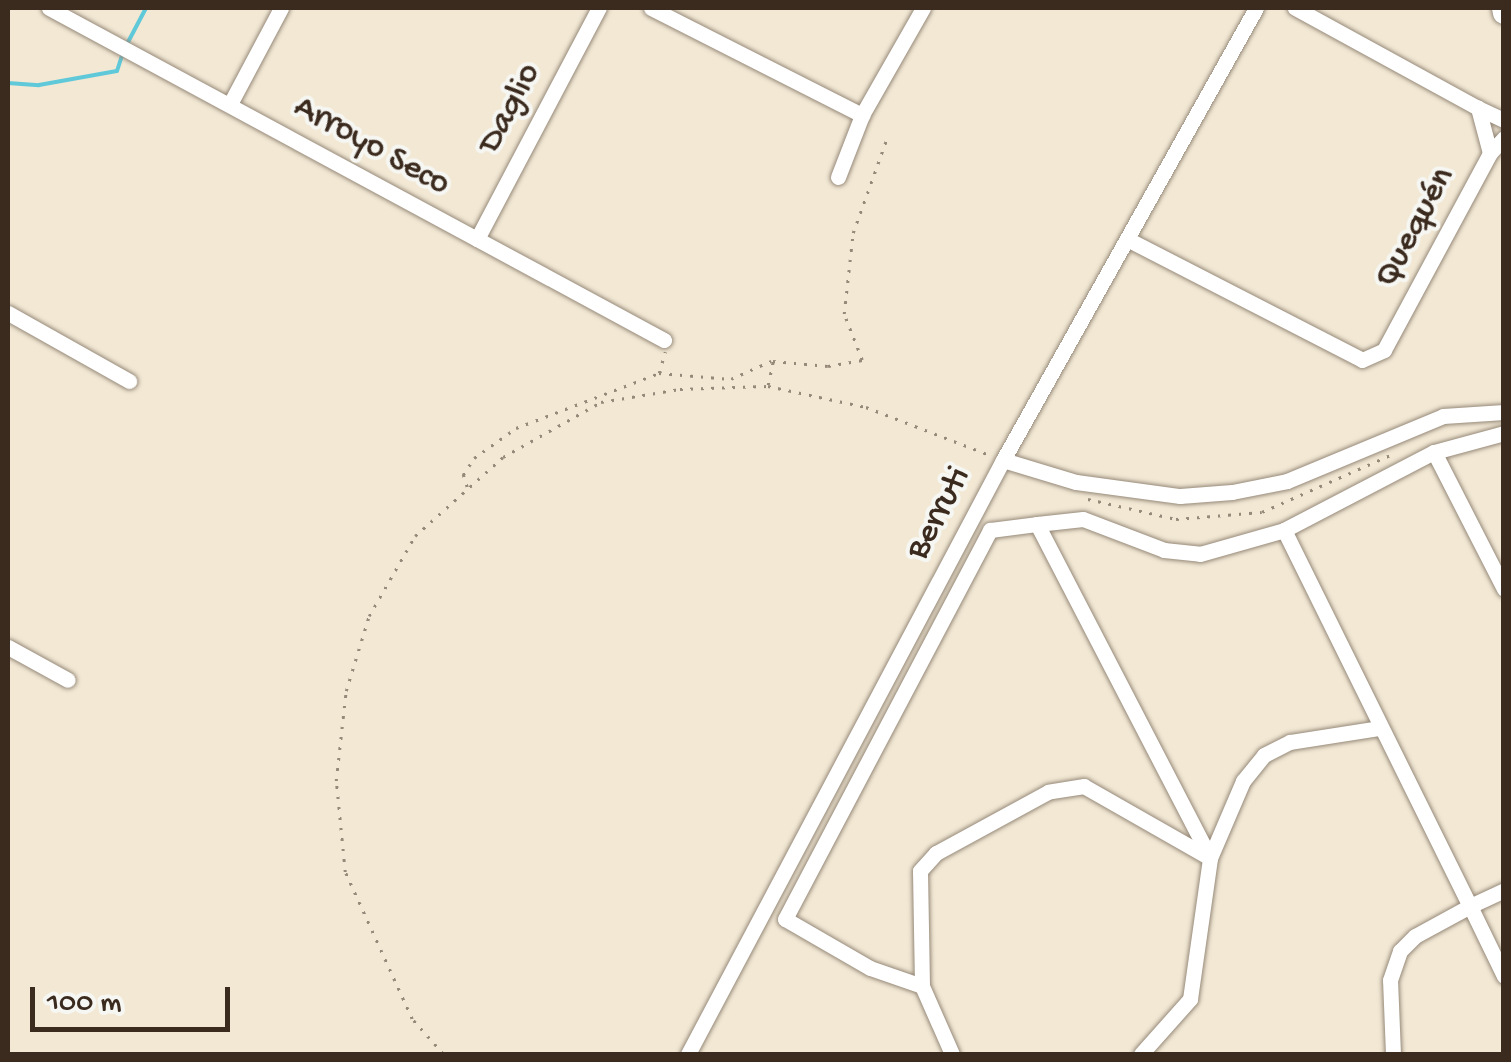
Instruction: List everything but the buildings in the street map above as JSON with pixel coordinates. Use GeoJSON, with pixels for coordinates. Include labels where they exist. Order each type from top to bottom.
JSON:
{"type":"FeatureCollection","features":[{"type":"Feature","properties":{"kind":"street","name":"Arroyo Seco"},"geometry":{"type":"LineString","coordinates":[[49,8],[664,340]]}},
{"type":"Feature","properties":{"kind":"street"},"geometry":{"type":"LineString","coordinates":[[230,104],[281,8]]}},
{"type":"Feature","properties":{"kind":"street","name":"Daglio"},"geometry":{"type":"LineString","coordinates":[[476,239],[599,8]]}},
{"type":"Feature","properties":{"kind":"street"},"geometry":{"type":"LineString","coordinates":[[651,8],[862,115]]}},
{"type":"Feature","properties":{"kind":"street"},"geometry":{"type":"LineString","coordinates":[[838,177],[862,115],[922,8]]}},
{"type":"Feature","properties":{"kind":"street","name":"Berruti"},"geometry":{"type":"LineString","coordinates":[[688,1054],[1003,460],[1256,8]]}},
{"type":"Feature","properties":{"kind":"street"},"geometry":{"type":"LineString","coordinates":[[1295,8],[1504,120]]}},
{"type":"Feature","properties":{"kind":"street","name":"Quequén"},"geometry":{"type":"LineString","coordinates":[[1129,240],[1362,360],[1384,350],[1490,154],[1478,108]]}},
{"type":"Feature","properties":{"kind":"street"},"geometry":{"type":"LineString","coordinates":[[1490,154],[1504,138]]}},
{"type":"Feature","properties":{"kind":"street"},"geometry":{"type":"LineString","coordinates":[[8,313],[129,381]]}},
{"type":"Feature","properties":{"kind":"street"},"geometry":{"type":"LineString","coordinates":[[1003,460],[1076,482],[1180,496],[1232,492],[1286,482],[1443,416],[1504,412]]}},
{"type":"Feature","properties":{"kind":"street"},"geometry":{"type":"LineString","coordinates":[[922,986],[870,968],[785,920],[990,530],[1083,520],[1164,550],[1200,554],[1284,530],[1434,452],[1504,433]]}},
{"type":"Feature","properties":{"kind":"street"},"geometry":{"type":"LineString","coordinates":[[1434,452],[1504,588]]}},
{"type":"Feature","properties":{"kind":"street"},"geometry":{"type":"LineString","coordinates":[[1037,524],[1210,858]]}},
{"type":"Feature","properties":{"kind":"street"},"geometry":{"type":"LineString","coordinates":[[1284,530],[1504,976]]}},
{"type":"Feature","properties":{"kind":"street"},"geometry":{"type":"LineString","coordinates":[[8,647],[68,680]]}},
{"type":"Feature","properties":{"kind":"street"},"geometry":{"type":"LineString","coordinates":[[1141,1054],[1190,999],[1210,858],[1243,781],[1264,755],[1290,742],[1379,728]]}},
{"type":"Feature","properties":{"kind":"street"},"geometry":{"type":"LineString","coordinates":[[952,1054],[922,986],[920,872],[936,854],[1048,792],[1084,786],[1210,858]]}},
{"type":"Feature","properties":{"kind":"street"},"geometry":{"type":"LineString","coordinates":[[1392,1054],[1390,980],[1396,958],[1415,936],[1504,890]]}},
{"type":"Feature","properties":{"kind":"path"},"geometry":{"type":"LineString","coordinates":[[467,489],[463,475],[474,458],[516,428],[659,374],[731,379],[773,361],[828,366],[862,360],[844,314],[852,233],[887,138]]}},
{"type":"Feature","properties":{"kind":"path"},"geometry":{"type":"LineString","coordinates":[[659,374],[664,340]]}},
{"type":"Feature","properties":{"kind":"path"},"geometry":{"type":"LineString","coordinates":[[768,386],[773,361]]}},
{"type":"Feature","properties":{"kind":"path"},"geometry":{"type":"LineString","coordinates":[[443,1054],[412,1019],[344,872],[336,781],[346,691],[368,616],[416,536],[502,456],[601,402],[680,389],[768,386],[866,407],[1003,460]]}},
{"type":"Feature","properties":{"kind":"waterway"},"geometry":{"type":"LineString","coordinates":[[127,44],[146,8]]}},
{"type":"Feature","properties":{"kind":"waterway"},"geometry":{"type":"LineString","coordinates":[[8,83],[39,85],[117,71],[123,53]]}}]}
